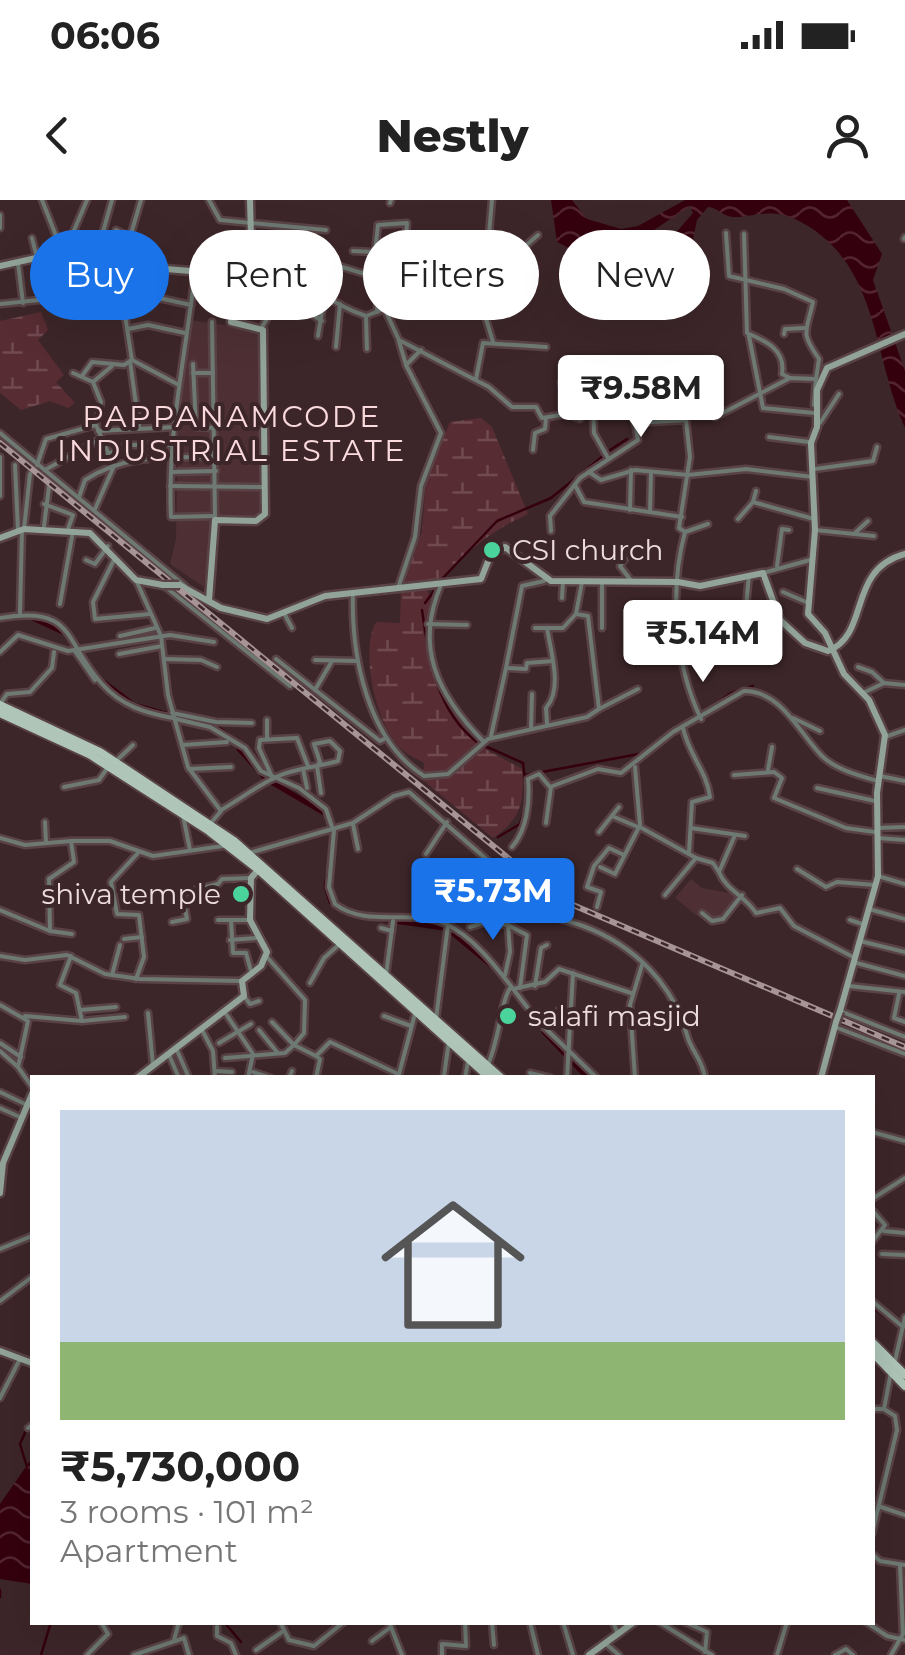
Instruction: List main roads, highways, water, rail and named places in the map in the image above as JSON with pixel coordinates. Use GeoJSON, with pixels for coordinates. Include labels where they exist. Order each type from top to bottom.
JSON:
{"type":"FeatureCollection","features":[{"type":"Feature","properties":{"kind":"main road"},"geometry":{"type":"LineString","coordinates":[[0,707],[111,764],[210,824],[449,1041],[498,1075]]}},
{"type":"Feature","properties":{"kind":"main road"},"geometry":{"type":"LineString","coordinates":[[111,764],[249,857]]}},
{"type":"Feature","properties":{"kind":"main road"},"geometry":{"type":"LineString","coordinates":[[262,870],[436,1020],[487,1075]]}},
{"type":"Feature","properties":{"kind":"main road"},"geometry":{"type":"LineString","coordinates":[[875,1346],[905,1386]]}},
{"type":"Feature","properties":{"kind":"main road"},"geometry":{"type":"LineString","coordinates":[[875,1354],[905,1375]]}},
{"type":"Feature","properties":{"kind":"water"},"geometry":{"type":"Polygon","coordinates":[[[551,200],[572,200],[587,219],[621,229],[638,226],[685,200],[847,200],[882,254],[873,280],[905,371],[905,428],[858,283],[843,258],[823,237],[795,219],[766,214],[734,217],[708,207],[697,220],[695,230],[678,230],[693,213],[690,206],[654,230],[559,230],[557,242],[551,200]]]}},
{"type":"Feature","properties":{"kind":"water"},"geometry":{"type":"Polygon","coordinates":[[[30,1461],[30,1584],[0,1579],[0,1504],[30,1461]]]}},
{"type":"Feature","properties":{"kind":"waterway"},"geometry":{"type":"LineString","coordinates":[[607,452],[627,439]]}},
{"type":"Feature","properties":{"kind":"waterway"},"geometry":{"type":"LineString","coordinates":[[440,581],[497,521],[551,498],[603,456]]}},
{"type":"Feature","properties":{"kind":"waterway"},"geometry":{"type":"LineString","coordinates":[[425,603],[436,588]]}},
{"type":"Feature","properties":{"kind":"waterway"},"geometry":{"type":"LineString","coordinates":[[422,610],[432,665],[444,700],[478,743]]}},
{"type":"Feature","properties":{"kind":"waterway"},"geometry":{"type":"LineString","coordinates":[[28,616],[67,634]]}},
{"type":"Feature","properties":{"kind":"waterway"},"geometry":{"type":"LineString","coordinates":[[101,680],[134,705],[169,715]]}},
{"type":"Feature","properties":{"kind":"waterway"},"geometry":{"type":"LineString","coordinates":[[703,713],[731,693],[753,686]]}},
{"type":"Feature","properties":{"kind":"waterway"},"geometry":{"type":"LineString","coordinates":[[177,717],[215,726],[235,741]]}},
{"type":"Feature","properties":{"kind":"waterway"},"geometry":{"type":"LineString","coordinates":[[652,752],[689,724]]}},
{"type":"Feature","properties":{"kind":"waterway"},"geometry":{"type":"LineString","coordinates":[[485,746],[523,763],[527,797]]}},
{"type":"Feature","properties":{"kind":"waterway"},"geometry":{"type":"LineString","coordinates":[[239,749],[267,780]]}},
{"type":"Feature","properties":{"kind":"waterway"},"geometry":{"type":"LineString","coordinates":[[526,775],[644,753]]}},
{"type":"Feature","properties":{"kind":"waterway"},"geometry":{"type":"LineString","coordinates":[[273,783],[326,814]]}},
{"type":"Feature","properties":{"kind":"waterway"},"geometry":{"type":"LineString","coordinates":[[498,837],[520,824],[526,805]]}},
{"type":"Feature","properties":{"kind":"waterway"},"geometry":{"type":"LineString","coordinates":[[329,870],[326,886],[331,902],[348,913]]}},
{"type":"Feature","properties":{"kind":"waterway"},"geometry":{"type":"LineString","coordinates":[[373,918],[444,928]]}},
{"type":"Feature","properties":{"kind":"waterway"},"geometry":{"type":"LineString","coordinates":[[449,930],[497,970]]}},
{"type":"Feature","properties":{"kind":"waterway"},"geometry":{"type":"LineString","coordinates":[[515,989],[540,1023]]}},
{"type":"Feature","properties":{"kind":"waterway"},"geometry":{"type":"LineString","coordinates":[[544,1032],[585,1075]]}},
{"type":"Feature","properties":{"kind":"waterway"},"geometry":{"type":"LineString","coordinates":[[875,1307],[902,1328]]}},
{"type":"Feature","properties":{"kind":"waterway"},"geometry":{"type":"LineString","coordinates":[[27,1428],[20,1444],[27,1467]]}},
{"type":"Feature","properties":{"kind":"waterway"},"geometry":{"type":"LineString","coordinates":[[0,1590],[0,1597]]}},
{"type":"Feature","properties":{"kind":"waterway"},"geometry":{"type":"LineString","coordinates":[[41,1655],[50,1625]]}},
{"type":"Feature","properties":{"kind":"waterway"},"geometry":{"type":"LineString","coordinates":[[227,1625],[241,1642]]}},
{"type":"Feature","properties":{"kind":"railway"},"geometry":{"type":"LineString","coordinates":[[0,443],[530,876],[573,905],[905,1047]]}},
{"type":"Feature","properties":{"kind":"place","name":"CSI church"},"geometry":{"type":"Point","coordinates":[492,550]}},
{"type":"Feature","properties":{"kind":"place","name":"shiva temple"},"geometry":{"type":"Point","coordinates":[241,894]}},
{"type":"Feature","properties":{"kind":"place","name":"salafi masjid"},"geometry":{"type":"Point","coordinates":[508,1016]}},
{"type":"Feature","properties":{"kind":"district","name":"PAPPANAMCODE INDUSTRIAL ESTATE"},"geometry":{"type":"Point","coordinates":[232,434]}}]}
